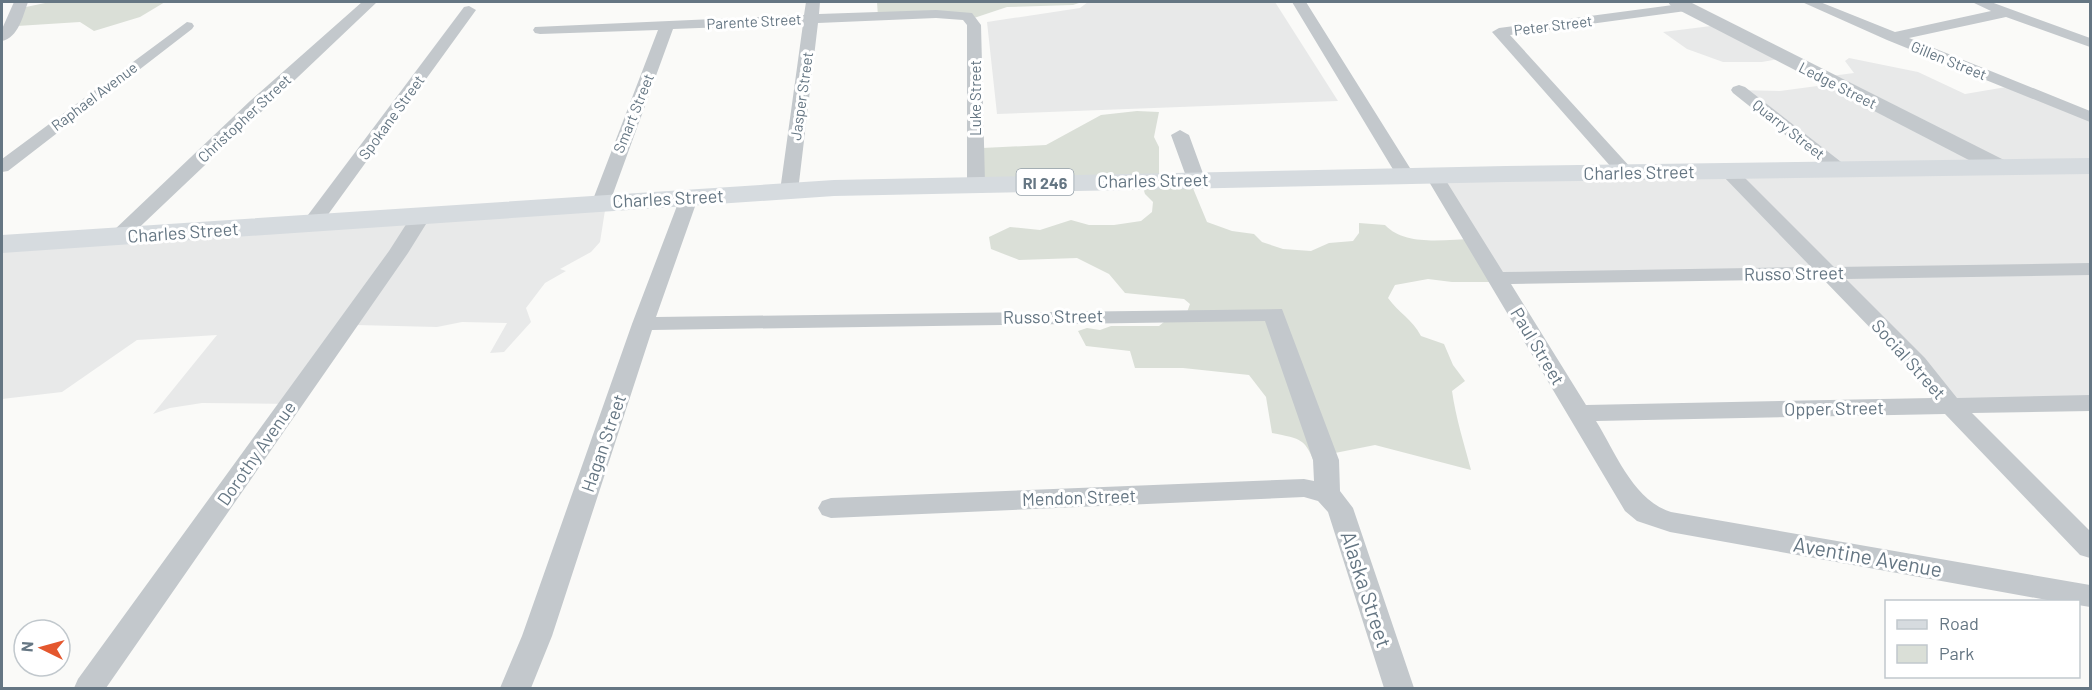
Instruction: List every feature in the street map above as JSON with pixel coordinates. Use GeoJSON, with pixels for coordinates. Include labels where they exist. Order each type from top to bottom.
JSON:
{"type":"FeatureCollection","features":[{"type":"Feature","properties":{"kind":"main road","name":"Charles Street"},"geometry":{"type":"LineString","coordinates":[[2,244],[789,190],[976,183],[2091,166]]}},
{"type":"Feature","properties":{"kind":"street"},"geometry":{"type":"LineString","coordinates":[[2,37],[12,26],[21,2]]}},
{"type":"Feature","properties":{"kind":"street","name":"Christopher Street"},"geometry":{"type":"LineString","coordinates":[[119,236],[256,105],[370,2]]}},
{"type":"Feature","properties":{"kind":"street","name":"Jasper Street"},"geometry":{"type":"LineString","coordinates":[[789,190],[813,2]]}},
{"type":"Feature","properties":{"kind":"street"},"geometry":{"type":"LineString","coordinates":[[1299,2],[1406,176]]}},
{"type":"Feature","properties":{"kind":"street","name":"Gillen Street"},"geometry":{"type":"LineString","coordinates":[[1809,2],[2091,117]]}},
{"type":"Feature","properties":{"kind":"street"},"geometry":{"type":"LineString","coordinates":[[1979,2],[2091,42]]}},
{"type":"Feature","properties":{"kind":"street","name":"Ledge Street"},"geometry":{"type":"LineString","coordinates":[[1683,4],[2000,167]]}},
{"type":"Feature","properties":{"kind":"street","name":"Peter Street"},"geometry":{"type":"LineString","coordinates":[[1625,172],[1499,32],[1683,4]]}},
{"type":"Feature","properties":{"kind":"street","name":"Spokane Street"},"geometry":{"type":"LineString","coordinates":[[312,223],[469,10]]}},
{"type":"Feature","properties":{"kind":"street"},"geometry":{"type":"LineString","coordinates":[[1892,37],[2008,12]]}},
{"type":"Feature","properties":{"kind":"street","name":"Parente Street"},"geometry":{"type":"LineString","coordinates":[[540,30],[810,19],[967,16]]}},
{"type":"Feature","properties":{"kind":"street","name":"Luke Street"},"geometry":{"type":"LineString","coordinates":[[967,16],[975,26],[976,183]]}},
{"type":"Feature","properties":{"kind":"street","name":"Smart Street"},"geometry":{"type":"LineString","coordinates":[[601,202],[667,25]]}},
{"type":"Feature","properties":{"kind":"street","name":"Raphael Avenue"},"geometry":{"type":"LineString","coordinates":[[2,166],[187,26]]}},
{"type":"Feature","properties":{"kind":"street","name":"Quarry Street"},"geometry":{"type":"LineString","coordinates":[[1739,90],[1839,169]]}},
{"type":"Feature","properties":{"kind":"street"},"geometry":{"type":"LineString","coordinates":[[1180,135],[1196,179]]}},
{"type":"Feature","properties":{"kind":"street","name":"Social Street"},"geometry":{"type":"LineString","coordinates":[[1727,170],[1917,363],[1950,405],[2091,548]]}},
{"type":"Feature","properties":{"kind":"street","name":"Paul Street"},"geometry":{"type":"LineString","coordinates":[[1434,175],[1578,414],[1635,504],[1646,514]]}},
{"type":"Feature","properties":{"kind":"street","name":"Hagan Street"},"geometry":{"type":"LineString","coordinates":[[515,688],[537,636],[643,324],[689,198]]}},
{"type":"Feature","properties":{"kind":"street","name":"Dorothy Avenue"},"geometry":{"type":"LineString","coordinates":[[89,688],[398,253],[421,216]]}},
{"type":"Feature","properties":{"kind":"street","name":"Russo Street"},"geometry":{"type":"LineString","coordinates":[[1498,278],[2091,269]]}},
{"type":"Feature","properties":{"kind":"street","name":"Russo Street"},"geometry":{"type":"LineString","coordinates":[[643,324],[1274,314],[1326,460],[1327,494]]}},
{"type":"Feature","properties":{"kind":"street","name":"Opper Street"},"geometry":{"type":"LineString","coordinates":[[1578,414],[2091,403]]}},
{"type":"Feature","properties":{"kind":"street","name":"Mendon Street"},"geometry":{"type":"LineString","coordinates":[[831,508],[1304,488],[1327,494]]}},
{"type":"Feature","properties":{"kind":"street","name":"Alaska Street"},"geometry":{"type":"LineString","coordinates":[[1327,494],[1340,508],[1399,688]]}},
{"type":"Feature","properties":{"kind":"street","name":"Aventine Avenue"},"geometry":{"type":"LineString","coordinates":[[1646,514],[1670,522],[2091,596]]}},
{"type":"Feature","properties":{"kind":"shaded area"},"geometry":{"type":"Polygon","coordinates":[[[1088,2],[1275,2],[1338,101],[997,114],[987,22],[1080,8],[1088,2]]]}},
{"type":"Feature","properties":{"kind":"shaded area"},"geometry":{"type":"Polygon","coordinates":[[[1719,25],[1785,58],[1762,62],[1723,62],[1687,49],[1663,32],[1719,25]]]}},
{"type":"Feature","properties":{"kind":"shaded area"},"geometry":{"type":"Polygon","coordinates":[[[1849,58],[1918,72],[1965,94],[2012,86],[2085,115],[2090,114],[2090,402],[1963,405],[1828,277],[1502,278],[1441,176],[1831,169],[1739,90],[1780,91],[1832,84],[1823,77],[1854,73],[1845,61],[1849,58]]]}},
{"type":"Feature","properties":{"kind":"shaded area"},"geometry":{"type":"Polygon","coordinates":[[[606,204],[600,242],[591,252],[560,269],[566,271],[545,283],[526,308],[531,322],[504,352],[490,353],[507,323],[462,322],[437,327],[356,325],[293,404],[202,403],[170,408],[153,414],[217,335],[137,340],[62,392],[2,399],[2,243],[606,204]]]}},
{"type":"Feature","properties":{"kind":"green space"},"geometry":{"type":"Polygon","coordinates":[[[50,2],[165,2],[140,17],[94,31],[80,22],[17,26],[21,8],[50,2]]]}},
{"type":"Feature","properties":{"kind":"green space"},"geometry":{"type":"Polygon","coordinates":[[[877,2],[1082,2],[1073,5],[1007,7],[971,19],[956,16],[878,17],[877,2]]]}},
{"type":"Feature","properties":{"kind":"green space"},"geometry":{"type":"Polygon","coordinates":[[[1137,111],[1159,112],[1154,137],[1159,147],[1159,179],[1190,181],[1207,222],[1232,231],[1254,234],[1262,242],[1283,249],[1311,251],[1329,243],[1353,241],[1359,233],[1359,223],[1385,225],[1394,232],[1415,239],[1474,239],[1499,282],[1452,282],[1428,279],[1395,285],[1388,298],[1414,325],[1421,336],[1444,344],[1453,365],[1465,381],[1452,391],[1471,470],[1375,445],[1335,453],[1316,467],[1309,450],[1301,441],[1272,433],[1266,397],[1249,375],[1183,368],[1135,368],[1130,351],[1086,346],[1078,331],[1087,328],[1100,330],[1111,326],[1159,326],[1170,317],[1186,315],[1190,304],[1184,299],[1125,293],[1109,274],[1077,258],[1019,260],[991,249],[989,237],[1010,227],[1040,230],[1071,220],[1089,225],[1114,225],[1141,221],[1152,212],[1153,202],[1145,194],[1141,181],[983,182],[982,148],[1046,145],[1101,115],[1137,111]]]}}]}
